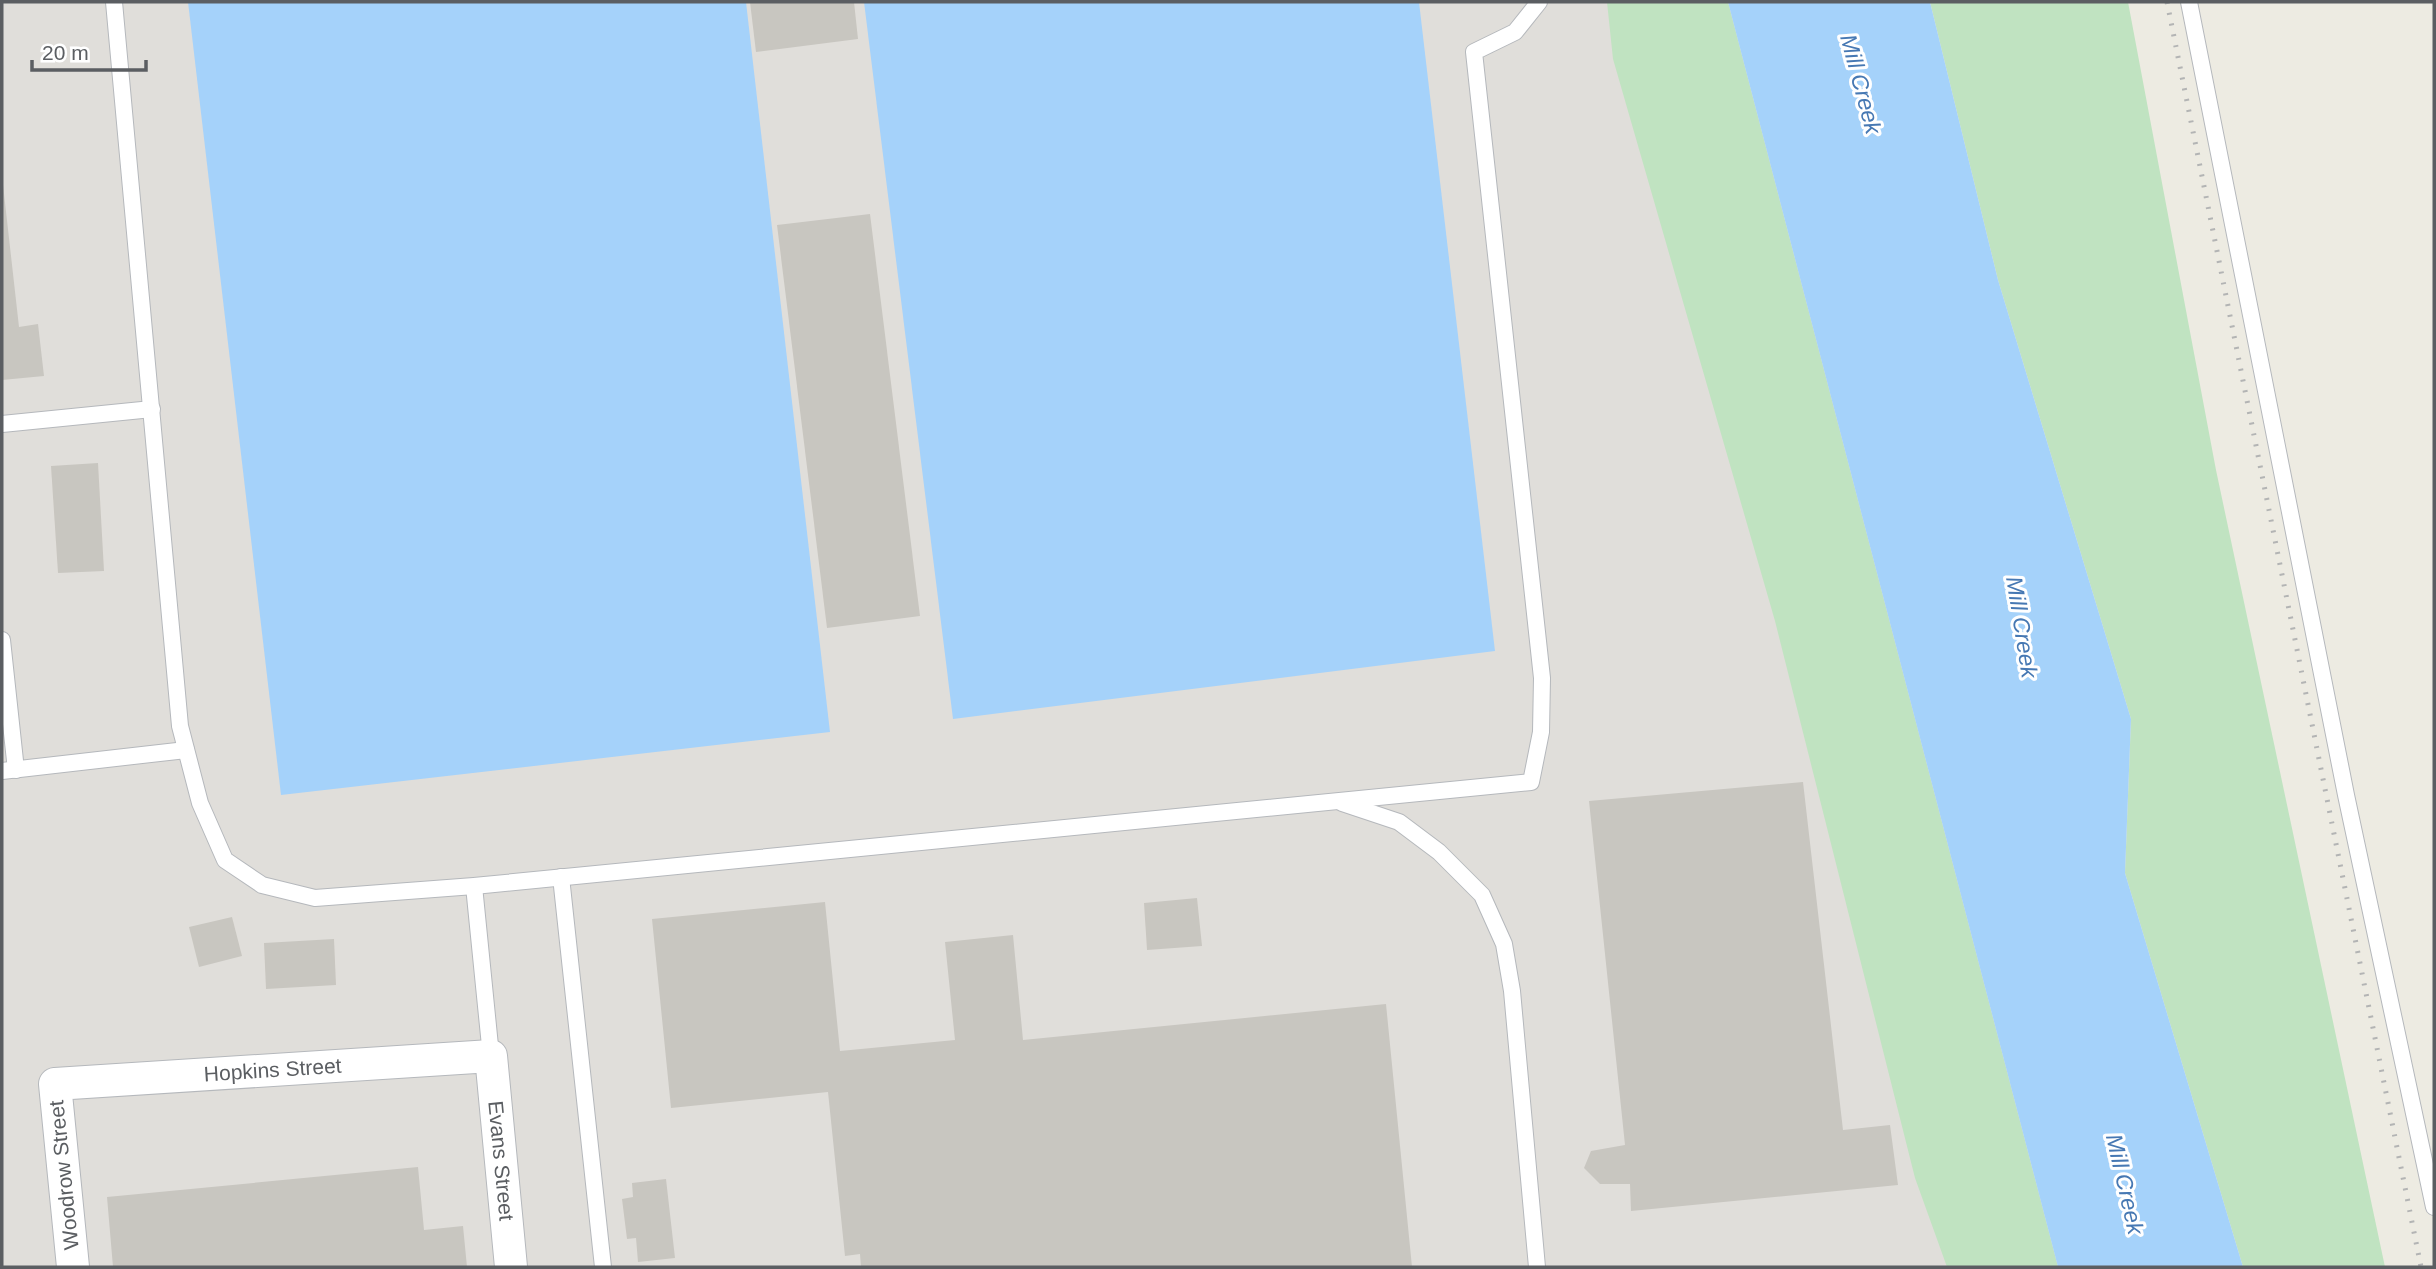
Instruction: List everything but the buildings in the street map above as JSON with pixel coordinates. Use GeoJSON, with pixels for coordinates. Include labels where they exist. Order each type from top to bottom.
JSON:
{"type":"FeatureCollection","features":[{"type":"Feature","properties":{"kind":"street","name":"Hopkins Street"},"geometry":{"type":"LineString","coordinates":[[55,1083],[491,1056]]}},
{"type":"Feature","properties":{"kind":"street","name":"Evans Street"},"geometry":{"type":"LineString","coordinates":[[491,1056],[512,1267]]}},
{"type":"Feature","properties":{"kind":"street","name":"Woodrow Street"},"geometry":{"type":"LineString","coordinates":[[55,1083],[73,1267]]}},
{"type":"Feature","properties":{"kind":"lane"},"geometry":{"type":"LineString","coordinates":[[114,2],[180,726],[200,803],[225,860],[262,885],[315,898],[474,886],[1531,782],[1541,732],[1542,678],[1474,52],[1515,32],[1539,2]]}},
{"type":"Feature","properties":{"kind":"lane"},"geometry":{"type":"LineString","coordinates":[[2189,2],[2346,795],[2434,1207]]}},
{"type":"Feature","properties":{"kind":"lane"},"geometry":{"type":"LineString","coordinates":[[2,424],[152,409]]}},
{"type":"Feature","properties":{"kind":"lane"},"geometry":{"type":"LineString","coordinates":[[2,640],[9,770],[186,750]]}},
{"type":"Feature","properties":{"kind":"lane"},"geometry":{"type":"LineString","coordinates":[[1337,801],[1399,822],[1439,852],[1482,895],[1504,944],[1512,991],[1538,1267]]}},
{"type":"Feature","properties":{"kind":"lane"},"geometry":{"type":"LineString","coordinates":[[561,877],[603,1267]]}},
{"type":"Feature","properties":{"kind":"lane"},"geometry":{"type":"LineString","coordinates":[[474,886],[491,1056]]}},
{"type":"Feature","properties":{"kind":"shaded area"},"geometry":{"type":"Polygon","coordinates":[[[2,2],[1728,2],[2058,1267],[2,1267],[2,2]]]}},
{"type":"Feature","properties":{"kind":"green space"},"geometry":{"type":"Polygon","coordinates":[[[1607,2],[1728,2],[2058,1267],[1947,1267],[1915,1178],[1775,621],[1613,59],[1607,2]]]}},
{"type":"Feature","properties":{"kind":"green space"},"geometry":{"type":"Polygon","coordinates":[[[1930,2],[2128,2],[2216,470],[2385,1267],[2243,1267],[2125,873],[2131,719],[1998,280],[1930,2]]]}},
{"type":"Feature","properties":{"kind":"water"},"geometry":{"type":"Polygon","coordinates":[[[188,2],[746,2],[830,732],[281,795],[188,2]]]}},
{"type":"Feature","properties":{"kind":"water"},"geometry":{"type":"Polygon","coordinates":[[[864,2],[1419,2],[1495,651],[953,719],[864,2]]]}},
{"type":"Feature","properties":{"kind":"water","name":"Mill Creek"},"geometry":{"type":"Polygon","coordinates":[[[1728,2],[1930,2],[1998,280],[2131,719],[2125,873],[2243,1267],[2058,1267],[1728,2]]]}},
{"type":"Feature","properties":{"kind":"railway"},"geometry":{"type":"LineString","coordinates":[[2167,2],[2421,1267]]}}]}
